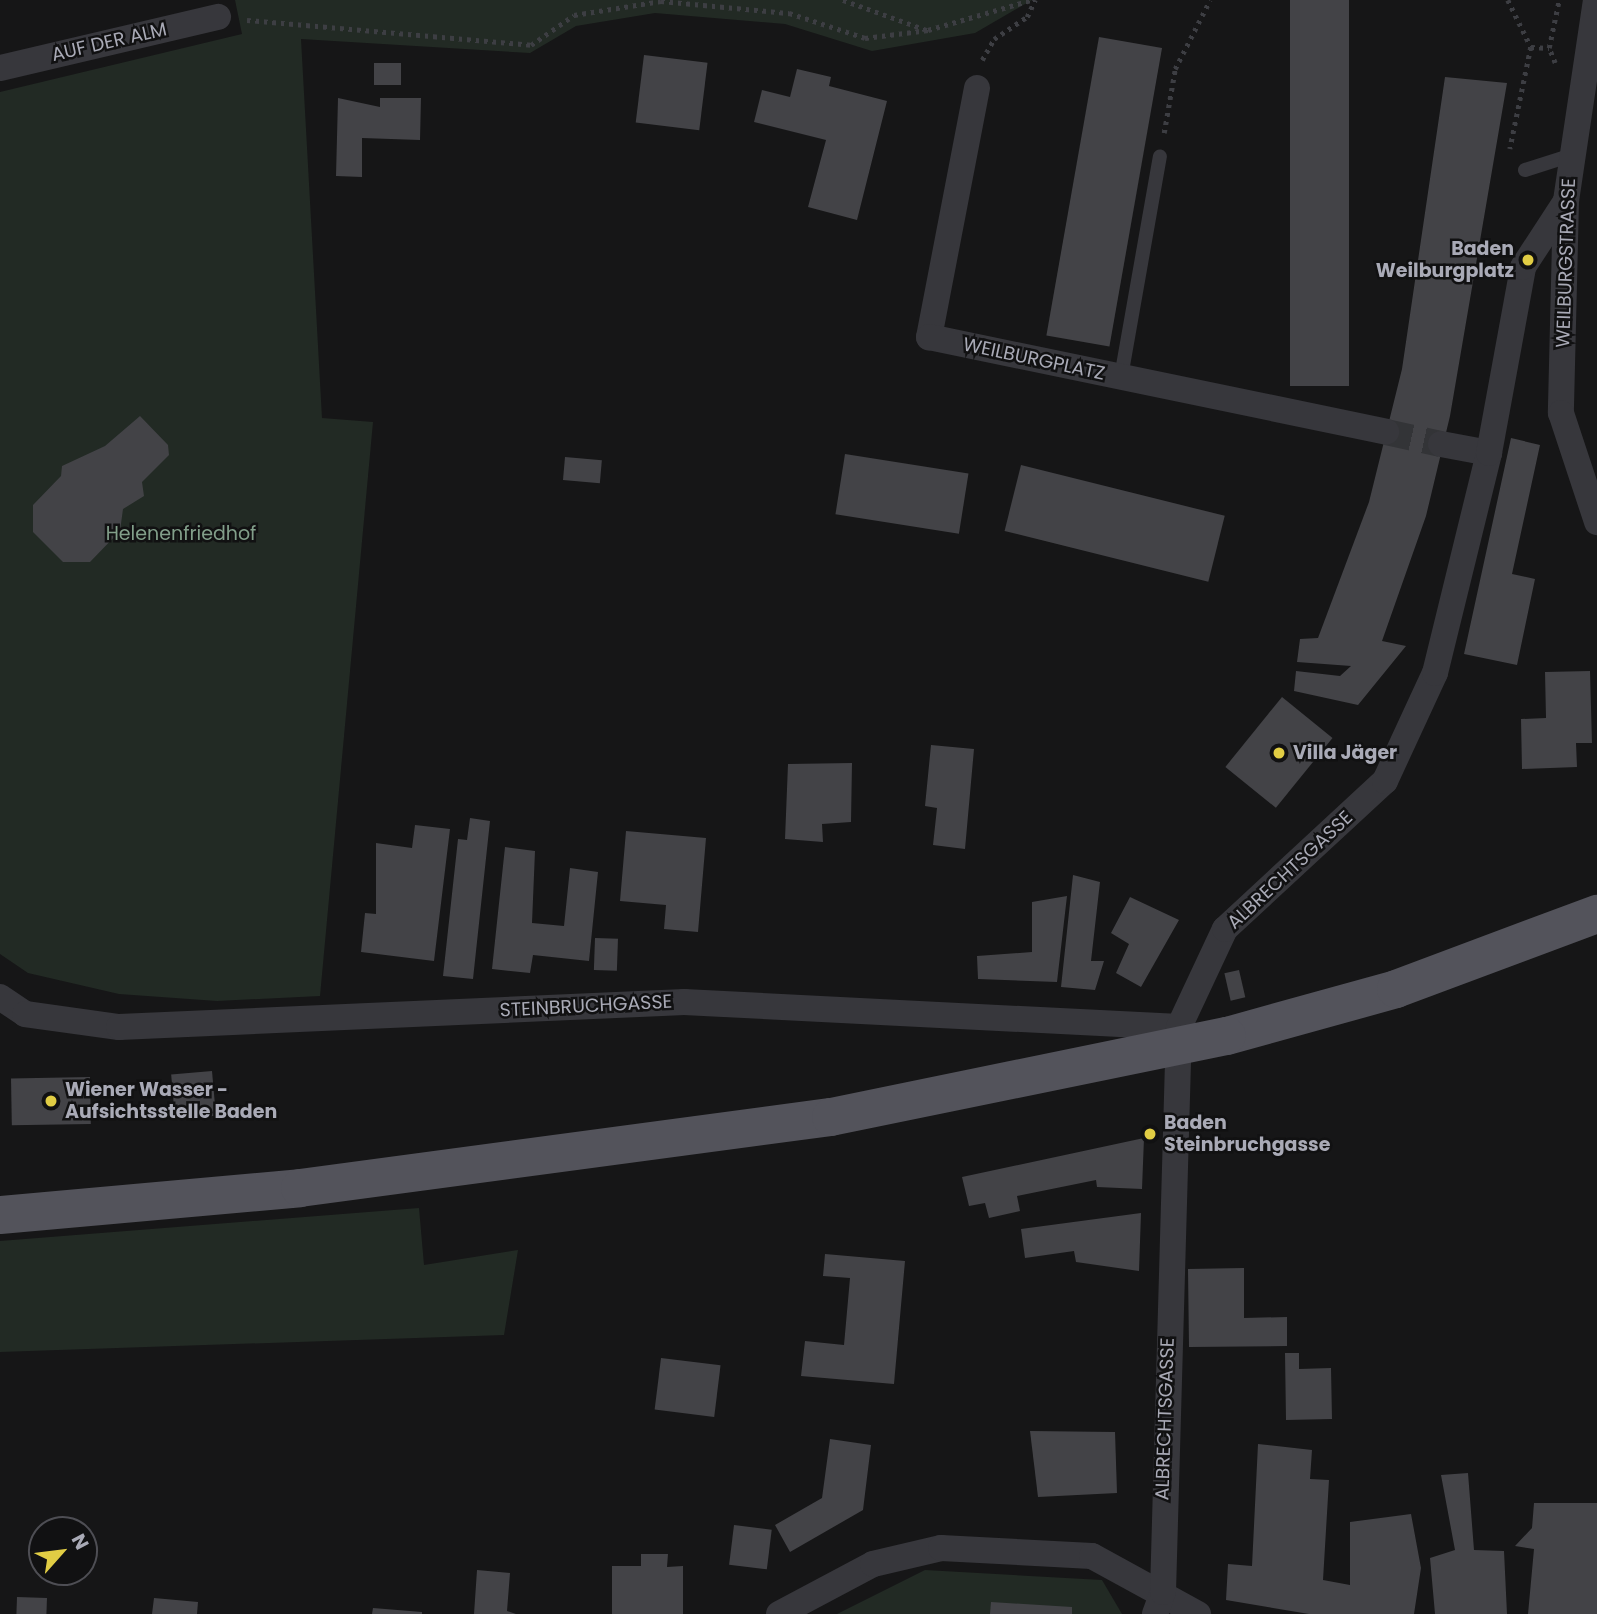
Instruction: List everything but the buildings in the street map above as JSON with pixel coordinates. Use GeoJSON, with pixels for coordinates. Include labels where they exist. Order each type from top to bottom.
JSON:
{"type":"FeatureCollection","features":[{"type":"Feature","properties":{"kind":"main road"},"geometry":{"type":"LineString","coordinates":[[0,1215],[300,1188],[806,1121],[1143,1056],[1396,989],[1597,915]]}},
{"type":"Feature","properties":{"kind":"street","name":"WEILBURGSTRASSE"},"geometry":{"type":"LineString","coordinates":[[1596,0],[1566,201],[1561,413],[1597,522]]}},
{"type":"Feature","properties":{"kind":"street","name":"AUF DER ALM"},"geometry":{"type":"LineString","coordinates":[[0,68],[218,17]]}},
{"type":"Feature","properties":{"kind":"street","name":"WEILBURGPLATZ"},"geometry":{"type":"LineString","coordinates":[[978,76],[929,337],[1386,432]]}},
{"type":"Feature","properties":{"kind":"street","name":"ALBRECHTSGASSE"},"geometry":{"type":"LineString","coordinates":[[1159,1603],[1179,1027],[1225,929],[1385,781],[1435,673],[1489,453],[1524,267],[1566,201]]}},
{"type":"Feature","properties":{"kind":"street"},"geometry":{"type":"LineString","coordinates":[[1441,444],[1489,453]]}},
{"type":"Feature","properties":{"kind":"street","name":"STEINBRUCHGASSE"},"geometry":{"type":"LineString","coordinates":[[0,997],[25,1014],[119,1027],[684,1002],[1179,1027]]}},
{"type":"Feature","properties":{"kind":"street"},"geometry":{"type":"LineString","coordinates":[[779,1614],[873,1564],[941,1548],[1092,1556],[1159,1603],[1198,1614]]}},
{"type":"Feature","properties":{"kind":"lane"},"geometry":{"type":"LineString","coordinates":[[1525,170],[1572,155]]}},
{"type":"Feature","properties":{"kind":"lane"},"geometry":{"type":"LineString","coordinates":[[1121,377],[1160,156]]}},
{"type":"Feature","properties":{"kind":"path"},"geometry":{"type":"LineString","coordinates":[[843,0],[928,30]]}},
{"type":"Feature","properties":{"kind":"path"},"geometry":{"type":"LineString","coordinates":[[218,17],[530,46],[575,15],[661,1],[789,13],[865,38],[928,30],[1033,0]]}},
{"type":"Feature","properties":{"kind":"path"},"geometry":{"type":"LineString","coordinates":[[978,76],[994,39],[1027,17],[1033,0]]}},
{"type":"Feature","properties":{"kind":"path"},"geometry":{"type":"LineString","coordinates":[[1160,156],[1175,69],[1210,0]]}},
{"type":"Feature","properties":{"kind":"path"},"geometry":{"type":"LineString","coordinates":[[1507,0],[1531,47],[1510,149]]}},
{"type":"Feature","properties":{"kind":"path"},"geometry":{"type":"LineString","coordinates":[[1531,47],[1549,48]]}},
{"type":"Feature","properties":{"kind":"green space","name":"Helenenfriedhof"},"geometry":{"type":"Polygon","coordinates":[[[235,0],[1032,0],[975,33],[872,51],[785,24],[655,13],[576,26],[530,53],[301,39],[322,418],[373,422],[320,996],[217,1001],[119,994],[28,973],[0,954],[0,92],[242,34],[235,0]]]}},
{"type":"Feature","properties":{"kind":"green space"},"geometry":{"type":"Polygon","coordinates":[[[419,1208],[424,1265],[518,1250],[504,1335],[0,1352],[0,1241],[419,1208]]]}},
{"type":"Feature","properties":{"kind":"green space"},"geometry":{"type":"Polygon","coordinates":[[[925,1570],[1102,1580],[1122,1614],[837,1614],[925,1570]]]}},
{"type":"Feature","properties":{"kind":"tunnel"},"geometry":{"type":"LineString","coordinates":[[1386,432],[1441,444]]}},
{"type":"Feature","properties":{"kind":"place","name":"Baden Weilburgplatz"},"geometry":{"type":"Point","coordinates":[1528,260]}},
{"type":"Feature","properties":{"kind":"place","name":"Villa Jäger"},"geometry":{"type":"Point","coordinates":[1279,753]}},
{"type":"Feature","properties":{"kind":"place","name":"Wiener Wasser - Aufsichtsstelle Baden"},"geometry":{"type":"Point","coordinates":[51,1101]}},
{"type":"Feature","properties":{"kind":"place","name":"Baden Steinbruchgasse"},"geometry":{"type":"Point","coordinates":[1150,1134]}}]}
